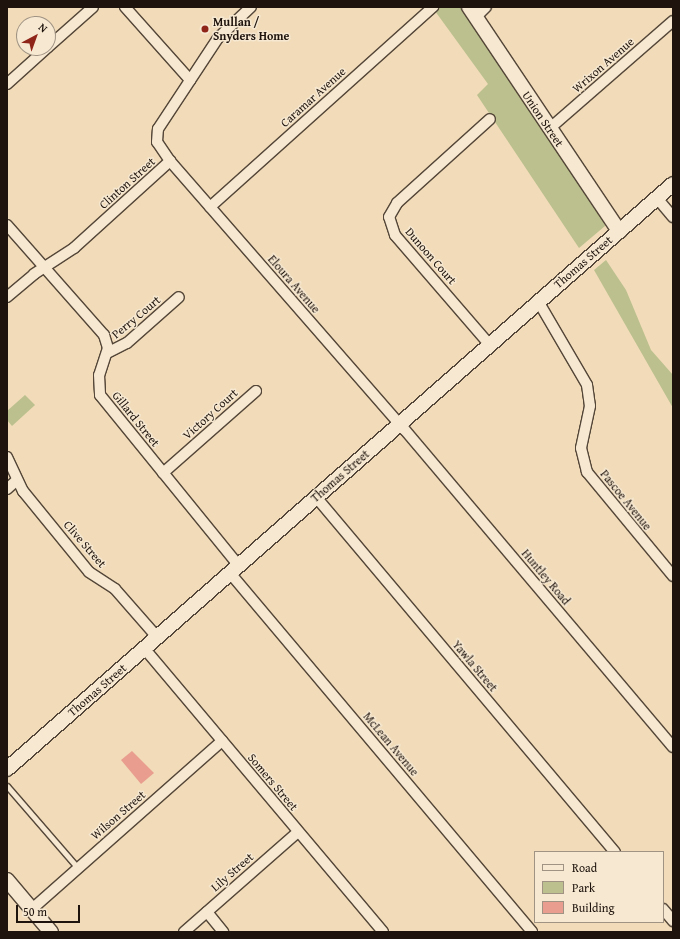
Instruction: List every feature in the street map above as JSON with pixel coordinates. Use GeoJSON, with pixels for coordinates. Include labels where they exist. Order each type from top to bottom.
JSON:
{"type":"FeatureCollection","features":[{"type":"Feature","properties":{"kind":"street"},"geometry":{"type":"LineString","coordinates":[[56,41],[93,7]]}},
{"type":"Feature","properties":{"kind":"street"},"geometry":{"type":"LineString","coordinates":[[125,7],[190,80]]}},
{"type":"Feature","properties":{"kind":"street","name":"Clinton Street"},"geometry":{"type":"LineString","coordinates":[[7,297],[44,268],[74,248],[170,161],[159,146],[157,134],[218,38],[251,7]]}},
{"type":"Feature","properties":{"kind":"street","name":"Caramar Avenue"},"geometry":{"type":"LineString","coordinates":[[210,207],[433,7]]}},
{"type":"Feature","properties":{"kind":"street"},"geometry":{"type":"LineString","coordinates":[[472,10],[486,7]]}},
{"type":"Feature","properties":{"kind":"street","name":"Union Street"},"geometry":{"type":"LineString","coordinates":[[472,10],[549,129],[619,231]]}},
{"type":"Feature","properties":{"kind":"street","name":"Wrixon Avenue"},"geometry":{"type":"LineString","coordinates":[[549,129],[673,21]]}},
{"type":"Feature","properties":{"kind":"street"},"geometry":{"type":"LineString","coordinates":[[7,84],[39,56]]}},
{"type":"Feature","properties":{"kind":"street","name":"Dunoon Court"},"geometry":{"type":"LineString","coordinates":[[490,119],[397,203],[390,217],[395,235],[490,344]]}},
{"type":"Feature","properties":{"kind":"street","name":"Eloura Avenue"},"geometry":{"type":"LineString","coordinates":[[170,161],[399,424]]}},
{"type":"Feature","properties":{"kind":"street","name":"Thomas Street"},"geometry":{"type":"LineString","coordinates":[[7,770],[538,301],[673,184]]}},
{"type":"Feature","properties":{"kind":"street"},"geometry":{"type":"LineString","coordinates":[[657,198],[673,217]]}},
{"type":"Feature","properties":{"kind":"street"},"geometry":{"type":"LineString","coordinates":[[7,226],[100,330],[107,341],[107,353]]}},
{"type":"Feature","properties":{"kind":"street","name":"Perry Court"},"geometry":{"type":"LineString","coordinates":[[107,353],[127,343],[179,297]]}},
{"type":"Feature","properties":{"kind":"street","name":"Pascoe Avenue"},"geometry":{"type":"LineString","coordinates":[[538,301],[587,385],[590,406],[581,448],[587,472],[673,576]]}},
{"type":"Feature","properties":{"kind":"street","name":"Gillard Street"},"geometry":{"type":"LineString","coordinates":[[107,353],[99,375],[100,395],[163,473],[234,569]]}},
{"type":"Feature","properties":{"kind":"street","name":"Victory Court"},"geometry":{"type":"LineString","coordinates":[[163,473],[256,391]]}},
{"type":"Feature","properties":{"kind":"street","name":"Huntley Road"},"geometry":{"type":"LineString","coordinates":[[399,424],[673,747]]}},
{"type":"Feature","properties":{"kind":"street","name":"Clive Street"},"geometry":{"type":"LineString","coordinates":[[7,457],[17,480],[89,572],[116,589],[158,637]]}},
{"type":"Feature","properties":{"kind":"street"},"geometry":{"type":"LineString","coordinates":[[7,488],[17,480]]}},
{"type":"Feature","properties":{"kind":"street","name":"Yawla Street"},"geometry":{"type":"LineString","coordinates":[[316,497],[614,851]]}},
{"type":"Feature","properties":{"kind":"street","name":"McLean Avenue"},"geometry":{"type":"LineString","coordinates":[[234,569],[532,932]]}},
{"type":"Feature","properties":{"kind":"street","name":"Somers Street"},"geometry":{"type":"LineString","coordinates":[[144,648],[383,932]]}},
{"type":"Feature","properties":{"kind":"street","name":"Wilson Street"},"geometry":{"type":"LineString","coordinates":[[32,909],[222,741]]}},
{"type":"Feature","properties":{"kind":"street","name":"Lily Street"},"geometry":{"type":"LineString","coordinates":[[184,932],[298,832]]}},
{"type":"Feature","properties":{"kind":"street"},"geometry":{"type":"LineString","coordinates":[[7,880],[51,932]]}},
{"type":"Feature","properties":{"kind":"street"},"geometry":{"type":"LineString","coordinates":[[664,910],[673,921]]}},
{"type":"Feature","properties":{"kind":"street"},"geometry":{"type":"LineString","coordinates":[[207,912],[223,932]]}},
{"type":"Feature","properties":{"kind":"lane"},"geometry":{"type":"LineString","coordinates":[[7,786],[78,868]]}},
{"type":"Feature","properties":{"kind":"green space"},"geometry":{"type":"Polygon","coordinates":[[[439,7],[463,7],[603,219],[605,226],[579,248],[477,95],[488,84],[435,11],[439,7]]]}},
{"type":"Feature","properties":{"kind":"green space"},"geometry":{"type":"Polygon","coordinates":[[[606,260],[626,290],[651,350],[673,375],[673,408],[594,270],[606,260]]]}},
{"type":"Feature","properties":{"kind":"green space"},"geometry":{"type":"Polygon","coordinates":[[[25,395],[35,405],[12,426],[7,420],[7,411],[25,395]]]}},
{"type":"Feature","properties":{"kind":"building"},"geometry":{"type":"Polygon","coordinates":[[[132,751],[154,773],[141,784],[121,760],[132,751]]]}},
{"type":"Feature","properties":{"kind":"place","name":"Mullan / Snyders Home"},"geometry":{"type":"Point","coordinates":[205,29]}}]}
